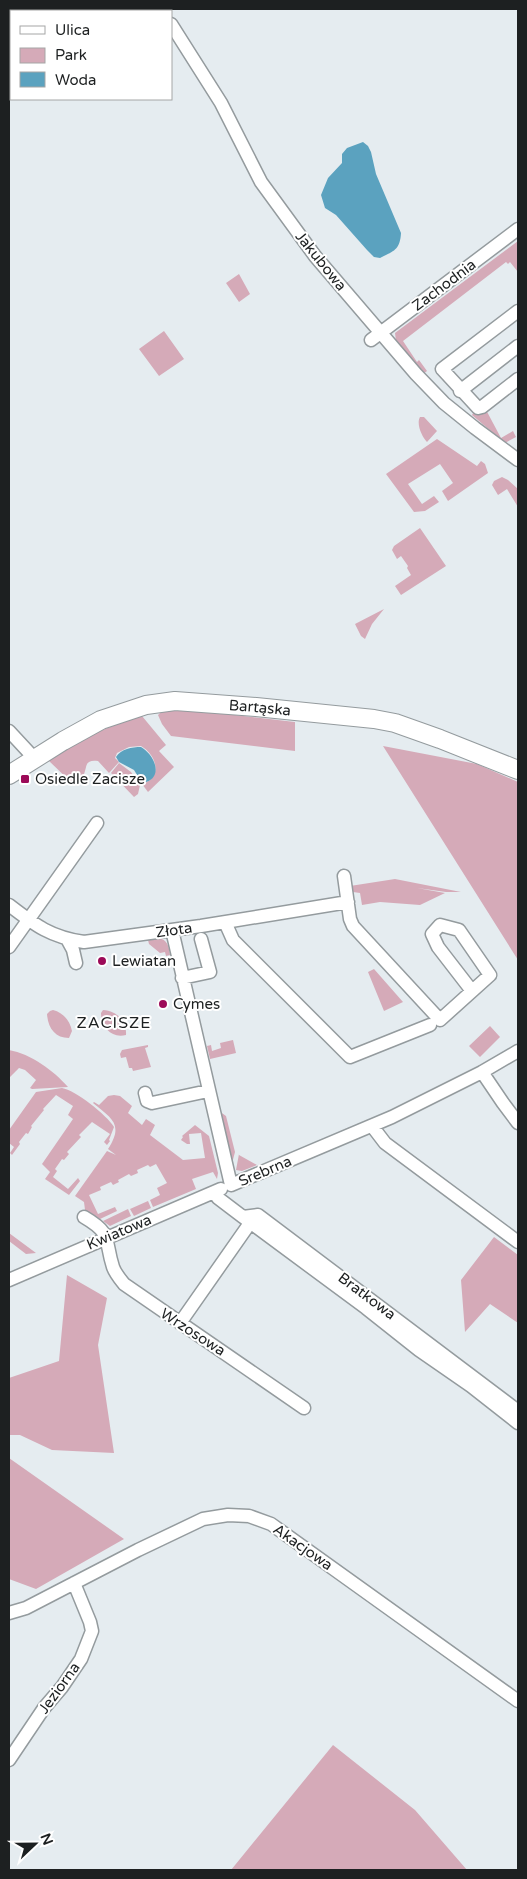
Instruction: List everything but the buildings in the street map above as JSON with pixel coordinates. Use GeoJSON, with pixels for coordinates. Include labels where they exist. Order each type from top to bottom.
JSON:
{"type":"FeatureCollection","features":[{"type":"Feature","properties":{"kind":"street","name":"Jakubowa"},"geometry":{"type":"LineString","coordinates":[[172,26],[220,103],[261,182],[314,256],[376,337],[444,403],[518,460]]}},
{"type":"Feature","properties":{"kind":"street","name":"Zachodnia"},"geometry":{"type":"LineString","coordinates":[[376,337],[518,229]]}},
{"type":"Feature","properties":{"kind":"street"},"geometry":{"type":"LineString","coordinates":[[425,383],[518,311]]}},
{"type":"Feature","properties":{"kind":"street"},"geometry":{"type":"LineString","coordinates":[[460,390],[518,346]]}},
{"type":"Feature","properties":{"kind":"street"},"geometry":{"type":"LineString","coordinates":[[442,369],[476,408],[480,408],[518,379]]}},
{"type":"Feature","properties":{"kind":"street","name":"Bartąska"},"geometry":{"type":"LineString","coordinates":[[9,775],[101,720],[146,705],[175,701],[256,707],[388,722],[440,739],[518,770]]}},
{"type":"Feature","properties":{"kind":"street"},"geometry":{"type":"LineString","coordinates":[[9,731],[35,759]]}},
{"type":"Feature","properties":{"kind":"street"},"geometry":{"type":"LineString","coordinates":[[9,947],[97,823]]}},
{"type":"Feature","properties":{"kind":"street"},"geometry":{"type":"LineString","coordinates":[[344,876],[350,919],[353,926],[440,1020],[490,975],[459,930],[440,925],[432,934],[438,947],[472,991]]}},
{"type":"Feature","properties":{"kind":"street","name":"Złota"},"geometry":{"type":"LineString","coordinates":[[9,905],[46,932],[67,940],[84,942],[348,902]]}},
{"type":"Feature","properties":{"kind":"street"},"geometry":{"type":"LineString","coordinates":[[226,922],[233,940],[350,1057],[430,1025]]}},
{"type":"Feature","properties":{"kind":"street","name":"Srebrna"},"geometry":{"type":"LineString","coordinates":[[172,930],[231,1185],[372,1126],[482,1072],[518,1051]]}},
{"type":"Feature","properties":{"kind":"street"},"geometry":{"type":"LineString","coordinates":[[182,978],[210,972],[200,938]]}},
{"type":"Feature","properties":{"kind":"street"},"geometry":{"type":"LineString","coordinates":[[67,940],[73,950],[76,962]]}},
{"type":"Feature","properties":{"kind":"street"},"geometry":{"type":"LineString","coordinates":[[482,1072],[518,1123]]}},
{"type":"Feature","properties":{"kind":"street"},"geometry":{"type":"LineString","coordinates":[[145,1093],[147,1101],[152,1103],[208,1092]]}},
{"type":"Feature","properties":{"kind":"street"},"geometry":{"type":"LineString","coordinates":[[372,1126],[385,1144],[518,1242]]}},
{"type":"Feature","properties":{"kind":"street","name":"Kwiatowa"},"geometry":{"type":"LineString","coordinates":[[9,1280],[231,1185]]}},
{"type":"Feature","properties":{"kind":"street","name":"Bratkowa"},"geometry":{"type":"LineString","coordinates":[[214,1192],[218,1198],[246,1220],[258,1214],[518,1411]]}},
{"type":"Feature","properties":{"kind":"street"},"geometry":{"type":"LineString","coordinates":[[84,1217],[97,1225],[107,1237]]}},
{"type":"Feature","properties":{"kind":"street"},"geometry":{"type":"LineString","coordinates":[[180,1323],[246,1220],[319,1272],[419,1350],[471,1386],[518,1423]]}},
{"type":"Feature","properties":{"kind":"street","name":"Wrzosowa"},"geometry":{"type":"LineString","coordinates":[[107,1237],[113,1268],[124,1284],[304,1408]]}},
{"type":"Feature","properties":{"kind":"street","name":"Akacjowa"},"geometry":{"type":"LineString","coordinates":[[9,1613],[26,1608],[203,1519],[228,1515],[249,1516],[271,1524],[518,1700]]}},
{"type":"Feature","properties":{"kind":"street","name":"Jeziorna"},"geometry":{"type":"LineString","coordinates":[[9,1760],[44,1708],[81,1659],[92,1631],[74,1583]]}},
{"type":"Feature","properties":{"kind":"green space"},"geometry":{"type":"Polygon","coordinates":[[[518,241],[518,272],[510,262],[508,264],[506,262],[403,341],[417,362],[419,360],[427,371],[423,374],[396,341],[395,333],[518,241]]]}},
{"type":"Feature","properties":{"kind":"green space"},"geometry":{"type":"Polygon","coordinates":[[[239,274],[250,294],[239,302],[226,283],[239,274]]]}},
{"type":"Feature","properties":{"kind":"green space"},"geometry":{"type":"Polygon","coordinates":[[[164,331],[184,359],[159,376],[139,349],[164,331]]]}},
{"type":"Feature","properties":{"kind":"green space"},"geometry":{"type":"Polygon","coordinates":[[[485,408],[501,438],[513,431],[516,437],[505,443],[472,415],[475,410],[485,408]]]}},
{"type":"Feature","properties":{"kind":"green space"},"geometry":{"type":"Polygon","coordinates":[[[420,417],[424,417],[437,431],[427,442],[420,430],[420,417]]]}},
{"type":"Feature","properties":{"kind":"green space"},"geometry":{"type":"Polygon","coordinates":[[[437,439],[477,466],[481,461],[485,464],[488,473],[448,501],[442,491],[453,483],[440,464],[408,484],[422,504],[434,496],[439,502],[425,511],[414,512],[386,474],[437,439]]]}},
{"type":"Feature","properties":{"kind":"green space"},"geometry":{"type":"Polygon","coordinates":[[[502,477],[518,489],[518,507],[507,489],[498,495],[492,485],[494,481],[502,477]]]}},
{"type":"Feature","properties":{"kind":"green space"},"geometry":{"type":"Polygon","coordinates":[[[420,528],[446,566],[401,595],[395,586],[411,575],[407,568],[408,566],[401,556],[397,559],[392,550],[394,546],[420,528]]]}},
{"type":"Feature","properties":{"kind":"green space"},"geometry":{"type":"Polygon","coordinates":[[[384,609],[372,624],[365,639],[361,636],[355,624],[384,609]]]}},
{"type":"Feature","properties":{"kind":"green space"},"geometry":{"type":"Polygon","coordinates":[[[167,709],[193,710],[295,722],[295,751],[171,736],[158,715],[167,709]]]}},
{"type":"Feature","properties":{"kind":"green space"},"geometry":{"type":"Polygon","coordinates":[[[140,715],[166,745],[159,751],[174,767],[148,792],[142,784],[153,777],[155,766],[151,755],[141,746],[129,747],[117,753],[115,758],[119,762],[109,773],[98,761],[90,761],[83,776],[73,784],[48,760],[95,733],[140,715]]]}},
{"type":"Feature","properties":{"kind":"green space"},"geometry":{"type":"Polygon","coordinates":[[[383,746],[477,764],[518,782],[518,960],[383,746]]]}},
{"type":"Feature","properties":{"kind":"green space"},"geometry":{"type":"Polygon","coordinates":[[[119,763],[131,772],[140,785],[138,794],[134,797],[111,773],[119,763]]]}},
{"type":"Feature","properties":{"kind":"green space"},"geometry":{"type":"Polygon","coordinates":[[[395,879],[461,892],[417,888],[445,893],[420,905],[380,902],[362,905],[360,893],[353,892],[350,886],[395,879]]]}},
{"type":"Feature","properties":{"kind":"green space"},"geometry":{"type":"Polygon","coordinates":[[[158,938],[164,940],[167,944],[170,955],[166,956],[165,952],[160,953],[149,944],[148,940],[158,938]]]}},
{"type":"Feature","properties":{"kind":"green space"},"geometry":{"type":"Polygon","coordinates":[[[374,969],[403,1002],[384,1011],[368,972],[374,969]]]}},
{"type":"Feature","properties":{"kind":"green space"},"geometry":{"type":"Polygon","coordinates":[[[53,1010],[63,1015],[70,1024],[72,1031],[69,1038],[56,1034],[51,1028],[47,1014],[53,1010]]]}},
{"type":"Feature","properties":{"kind":"green space"},"geometry":{"type":"Polygon","coordinates":[[[103,1010],[113,1012],[123,1021],[126,1035],[116,1035],[105,1027],[101,1018],[103,1010]]]}},
{"type":"Feature","properties":{"kind":"green space"},"geometry":{"type":"Polygon","coordinates":[[[490,1026],[500,1037],[480,1057],[469,1046],[490,1026]]]}},
{"type":"Feature","properties":{"kind":"green space"},"geometry":{"type":"Polygon","coordinates":[[[233,1040],[236,1053],[210,1059],[207,1046],[211,1045],[212,1051],[221,1048],[220,1043],[233,1040]]]}},
{"type":"Feature","properties":{"kind":"green space"},"geometry":{"type":"Polygon","coordinates":[[[148,1045],[145,1048],[151,1067],[133,1071],[132,1068],[129,1068],[126,1057],[121,1058],[122,1050],[148,1045]]]}},
{"type":"Feature","properties":{"kind":"green space"},"geometry":{"type":"Polygon","coordinates":[[[9,1050],[25,1055],[41,1064],[68,1087],[32,1089],[30,1088],[36,1080],[25,1070],[19,1068],[9,1078],[9,1050]]]}},
{"type":"Feature","properties":{"kind":"green space"},"geometry":{"type":"Polygon","coordinates":[[[62,1088],[75,1093],[90,1104],[105,1116],[114,1127],[107,1145],[104,1142],[110,1134],[92,1122],[79,1135],[81,1137],[67,1152],[69,1154],[64,1160],[62,1159],[55,1169],[57,1171],[53,1177],[68,1189],[78,1178],[80,1181],[69,1195],[45,1179],[50,1172],[42,1164],[73,1119],[68,1115],[73,1106],[56,1095],[43,1109],[31,1126],[28,1134],[26,1133],[19,1142],[20,1144],[12,1155],[10,1153],[14,1147],[9,1143],[9,1130],[36,1092],[62,1088]]]}},
{"type":"Feature","properties":{"kind":"green space"},"geometry":{"type":"Polygon","coordinates":[[[108,1096],[120,1096],[132,1106],[128,1113],[142,1125],[146,1119],[155,1125],[150,1135],[183,1160],[205,1158],[201,1133],[189,1134],[190,1144],[181,1140],[182,1136],[195,1125],[209,1136],[218,1173],[217,1179],[213,1172],[192,1179],[196,1189],[153,1207],[150,1200],[160,1195],[157,1188],[167,1183],[156,1164],[150,1167],[148,1165],[137,1170],[138,1173],[131,1176],[129,1174],[113,1185],[111,1182],[100,1187],[101,1190],[89,1195],[98,1214],[115,1207],[117,1211],[100,1219],[85,1210],[84,1202],[75,1196],[107,1151],[116,1155],[108,1149],[115,1134],[114,1123],[106,1113],[93,1103],[99,1105],[108,1096]]]}},
{"type":"Feature","properties":{"kind":"green space"},"geometry":{"type":"Polygon","coordinates":[[[219,1111],[226,1116],[235,1152],[231,1167],[219,1111]]]}},
{"type":"Feature","properties":{"kind":"green space"},"geometry":{"type":"Polygon","coordinates":[[[239,1154],[257,1165],[242,1171],[236,1170],[239,1154]]]}},
{"type":"Feature","properties":{"kind":"green space"},"geometry":{"type":"Polygon","coordinates":[[[148,1201],[151,1208],[134,1216],[130,1209],[148,1201]]]}},
{"type":"Feature","properties":{"kind":"green space"},"geometry":{"type":"Polygon","coordinates":[[[128,1209],[131,1216],[110,1226],[103,1221],[128,1209]]]}},
{"type":"Feature","properties":{"kind":"green space"},"geometry":{"type":"Polygon","coordinates":[[[9,1233],[36,1253],[26,1254],[9,1241],[9,1233]]]}},
{"type":"Feature","properties":{"kind":"green space"},"geometry":{"type":"Polygon","coordinates":[[[494,1237],[518,1255],[518,1323],[490,1304],[465,1332],[461,1280],[494,1237]]]}},
{"type":"Feature","properties":{"kind":"green space"},"geometry":{"type":"Polygon","coordinates":[[[67,1275],[107,1298],[98,1345],[114,1453],[52,1450],[20,1435],[9,1435],[9,1378],[59,1361],[67,1275]]]}},
{"type":"Feature","properties":{"kind":"green space"},"geometry":{"type":"Polygon","coordinates":[[[9,1458],[124,1539],[36,1589],[9,1579],[9,1458]]]}},
{"type":"Feature","properties":{"kind":"green space"},"geometry":{"type":"Polygon","coordinates":[[[333,1745],[415,1810],[467,1870],[231,1870],[333,1745]]]}},
{"type":"Feature","properties":{"kind":"water"},"geometry":{"type":"Polygon","coordinates":[[[363,142],[371,152],[376,174],[401,233],[398,247],[380,258],[374,257],[336,215],[325,208],[321,195],[328,178],[342,163],[342,154],[347,148],[363,142]]]}},
{"type":"Feature","properties":{"kind":"water"},"geometry":{"type":"Polygon","coordinates":[[[141,747],[150,755],[155,766],[154,777],[142,783],[134,770],[119,762],[116,757],[127,749],[141,747]]]}},
{"type":"Feature","properties":{"kind":"place","name":"Osiedle Zacisze"},"geometry":{"type":"Point","coordinates":[25,779]}},
{"type":"Feature","properties":{"kind":"place","name":"Lewiatan"},"geometry":{"type":"Point","coordinates":[102,961]}},
{"type":"Feature","properties":{"kind":"place","name":"Cymes"},"geometry":{"type":"Point","coordinates":[163,1004]}},
{"type":"Feature","properties":{"kind":"district","name":"ZACISZE"},"geometry":{"type":"Point","coordinates":[114,1022]}}]}
